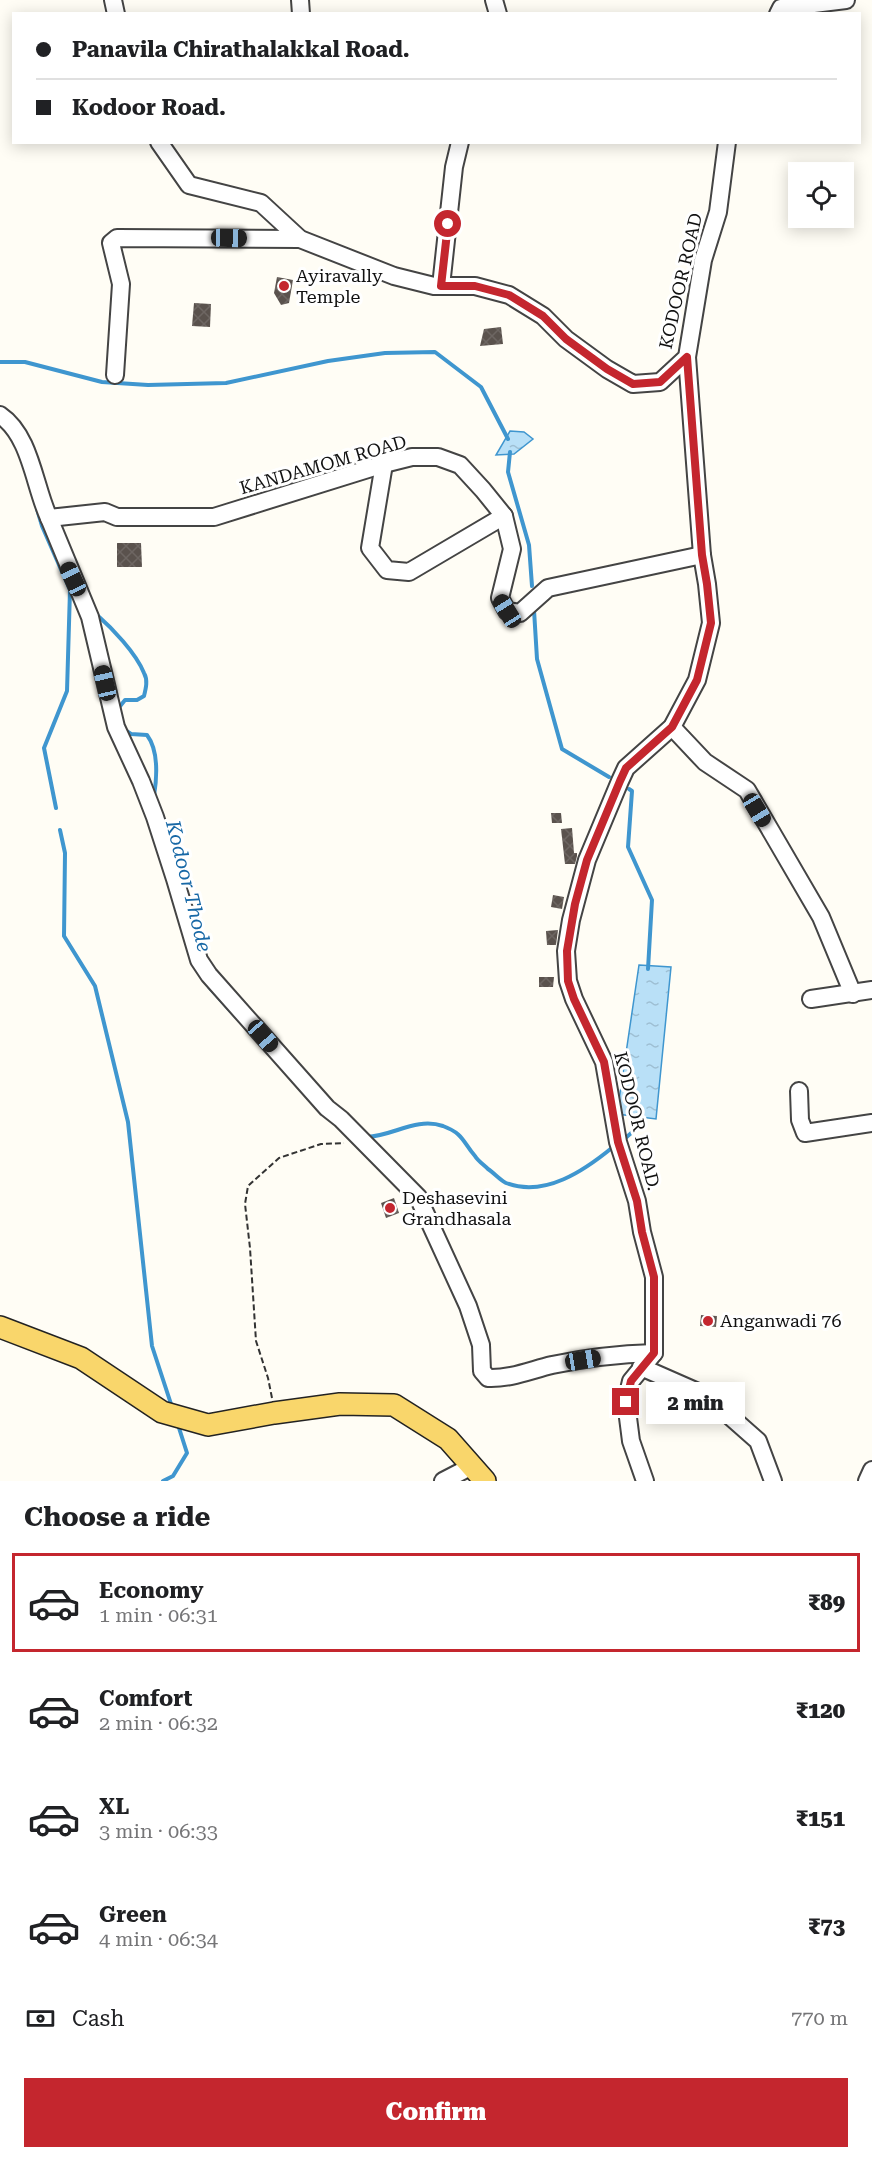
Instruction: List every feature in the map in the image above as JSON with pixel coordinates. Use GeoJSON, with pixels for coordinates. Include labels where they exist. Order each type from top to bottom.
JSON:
{"type":"FeatureCollection","features":[{"type":"Feature","properties":{"kind":"main road"},"geometry":{"type":"LineString","coordinates":[[0,1327],[81,1358],[162,1412],[208,1425],[340,1404],[394,1405],[448,1439],[478,1473]]}},
{"type":"Feature","properties":{"kind":"street"},"geometry":{"type":"LineString","coordinates":[[780,7],[846,0]]}},
{"type":"Feature","properties":{"kind":"street","name":"KODOOR ROAD"},"geometry":{"type":"LineString","coordinates":[[160,144],[189,185],[261,203],[300,239],[394,276],[434,286],[475,286],[509,295],[543,316],[566,339],[607,369],[633,384],[660,382],[687,357],[703,260],[718,212],[727,144]]}},
{"type":"Feature","properties":{"kind":"street"},"geometry":{"type":"LineString","coordinates":[[441,286],[454,167],[460,144]]}},
{"type":"Feature","properties":{"kind":"street"},"geometry":{"type":"LineString","coordinates":[[115,375],[121,284],[111,243],[117,238],[300,239]]}},
{"type":"Feature","properties":{"kind":"street","name":"KODOOR ROAD."},"geometry":{"type":"LineString","coordinates":[[654,1353],[654,1277],[642,1232],[637,1201],[619,1143],[604,1062],[574,999],[568,981],[567,951],[575,904],[587,860],[620,781],[626,768],[672,727],[697,680],[711,623],[702,555],[687,357]]}},
{"type":"Feature","properties":{"kind":"street"},"geometry":{"type":"LineString","coordinates":[[0,415],[6,419],[20,438],[33,467],[35,484],[90,617],[116,727],[155,818],[202,966],[327,1108],[418,1197],[468,1306],[481,1345],[482,1371],[488,1378],[504,1377],[552,1365],[654,1353]]}},
{"type":"Feature","properties":{"kind":"street","name":"KANDAMOM ROAD"},"geometry":{"type":"LineString","coordinates":[[48,518],[105,512],[117,517],[214,517],[384,464],[412,457],[438,457],[460,465],[504,516],[512,549],[500,598],[507,611],[520,613],[548,588],[702,555]]}},
{"type":"Feature","properties":{"kind":"street"},"geometry":{"type":"LineString","coordinates":[[384,464],[370,548],[387,570],[409,572],[504,516]]}},
{"type":"Feature","properties":{"kind":"street"},"geometry":{"type":"LineString","coordinates":[[672,727],[705,762],[747,790],[821,917],[853,994]]}},
{"type":"Feature","properties":{"kind":"street"},"geometry":{"type":"LineString","coordinates":[[811,999],[872,990]]}},
{"type":"Feature","properties":{"kind":"street"},"geometry":{"type":"LineString","coordinates":[[799,1091],[800,1120],[805,1132],[872,1123]]}},
{"type":"Feature","properties":{"kind":"street"},"geometry":{"type":"LineString","coordinates":[[645,1481],[631,1441],[626,1402],[631,1381],[654,1353]]}},
{"type":"Feature","properties":{"kind":"street"},"geometry":{"type":"LineString","coordinates":[[641,1367],[707,1396],[758,1441],[773,1481]]}},
{"type":"Feature","properties":{"kind":"street"},"geometry":{"type":"LineString","coordinates":[[867,1481],[872,1470]]}},
{"type":"Feature","properties":{"kind":"street"},"geometry":{"type":"LineString","coordinates":[[443,1481],[478,1473]]}},
{"type":"Feature","properties":{"kind":"path"},"geometry":{"type":"LineString","coordinates":[[274,1413],[256,1341],[245,1204],[248,1186],[279,1158],[321,1144],[360,1138]]}},
{"type":"Feature","properties":{"kind":"water"},"geometry":{"type":"Polygon","coordinates":[[[510,431],[524,432],[533,439],[514,454],[496,455],[510,431]]]}},
{"type":"Feature","properties":{"kind":"water"},"geometry":{"type":"Polygon","coordinates":[[[639,965],[671,967],[656,1119],[617,1114],[639,965]]]}},
{"type":"Feature","properties":{"kind":"building","name":"Ayiravally Temple"},"geometry":{"type":"Polygon","coordinates":[[[277,277],[293,280],[289,303],[281,305],[274,293],[277,277]]]}},
{"type":"Feature","properties":{"kind":"building"},"geometry":{"type":"Polygon","coordinates":[[[194,303],[211,304],[210,327],[192,326],[194,303]]]}},
{"type":"Feature","properties":{"kind":"building"},"geometry":{"type":"Polygon","coordinates":[[[501,327],[503,344],[480,346],[484,329],[501,327]]]}},
{"type":"Feature","properties":{"kind":"building"},"geometry":{"type":"Polygon","coordinates":[[[117,543],[141,543],[142,567],[117,567],[117,543]]]}},
{"type":"Feature","properties":{"kind":"building"},"geometry":{"type":"Polygon","coordinates":[[[551,813],[561,813],[562,823],[552,823],[551,813]]]}},
{"type":"Feature","properties":{"kind":"building"},"geometry":{"type":"Polygon","coordinates":[[[572,828],[574,853],[577,853],[577,856],[575,864],[565,864],[561,829],[572,828]]]}},
{"type":"Feature","properties":{"kind":"building"},"geometry":{"type":"Polygon","coordinates":[[[553,895],[564,897],[562,909],[551,907],[553,895]]]}},
{"type":"Feature","properties":{"kind":"building"},"geometry":{"type":"Polygon","coordinates":[[[558,930],[556,945],[547,945],[546,931],[558,930]]]}},
{"type":"Feature","properties":{"kind":"building"},"geometry":{"type":"Polygon","coordinates":[[[539,977],[554,977],[553,987],[539,987],[539,977]]]}},
{"type":"Feature","properties":{"kind":"building","name":"Deshasevini Grandhasala"},"geometry":{"type":"Polygon","coordinates":[[[394,1198],[399,1213],[386,1218],[381,1203],[394,1198]]]}},
{"type":"Feature","properties":{"kind":"building","name":"Anganwadi 76"},"geometry":{"type":"Polygon","coordinates":[[[701,1315],[717,1316],[716,1327],[700,1326],[701,1315]]]}},
{"type":"Feature","properties":{"kind":"waterway"},"geometry":{"type":"LineString","coordinates":[[0,362],[25,362],[102,382],[148,385],[226,383],[328,361],[385,353],[435,352],[481,387],[508,439]]}},
{"type":"Feature","properties":{"kind":"waterway"},"geometry":{"type":"LineString","coordinates":[[510,452],[508,472],[529,545],[532,586]]}},
{"type":"Feature","properties":{"kind":"waterway","name":"Kodoor Thode"},"geometry":{"type":"LineString","coordinates":[[37,509],[42,526],[73,593]]}},
{"type":"Feature","properties":{"kind":"waterway"},"geometry":{"type":"LineString","coordinates":[[56,808],[44,748],[67,691],[70,590]]}},
{"type":"Feature","properties":{"kind":"waterway"},"geometry":{"type":"LineString","coordinates":[[534,610],[537,659],[562,749],[609,777]]}},
{"type":"Feature","properties":{"kind":"waterway","name":"Kodoor Thode"},"geometry":{"type":"LineString","coordinates":[[96,614],[130,649],[146,678],[144,696],[137,700],[125,700],[117,710]]}},
{"type":"Feature","properties":{"kind":"waterway","name":"Kodoor Thode"},"geometry":{"type":"LineString","coordinates":[[125,730],[131,734],[147,735],[151,741],[156,764],[154,796]]}},
{"type":"Feature","properties":{"kind":"waterway"},"geometry":{"type":"LineString","coordinates":[[629,789],[632,791],[628,847],[652,900],[648,969]]}},
{"type":"Feature","properties":{"kind":"waterway"},"geometry":{"type":"LineString","coordinates":[[60,830],[65,853],[64,936],[95,986],[128,1122],[152,1346],[171,1404]]}},
{"type":"Feature","properties":{"kind":"waterway","name":"Kodoor Thode"},"geometry":{"type":"LineString","coordinates":[[209,987],[236,1017]]}},
{"type":"Feature","properties":{"kind":"waterway"},"geometry":{"type":"LineString","coordinates":[[622,1141],[637,1128],[638,1114]]}},
{"type":"Feature","properties":{"kind":"waterway","name":"Kodoor Thode"},"geometry":{"type":"LineString","coordinates":[[367,1137],[414,1125],[443,1126],[459,1135],[478,1160],[502,1180],[521,1187],[535,1187],[564,1179],[613,1147]]}},
{"type":"Feature","properties":{"kind":"waterway"},"geometry":{"type":"LineString","coordinates":[[163,1481],[173,1476],[187,1453],[179,1428]]}},
{"type":"Feature","properties":{"kind":"place","name":"Ayiravally Temple"},"geometry":{"type":"Point","coordinates":[284,286]}},
{"type":"Feature","properties":{"kind":"place","name":"Deshasevini Grandhasala"},"geometry":{"type":"Point","coordinates":[390,1208]}},
{"type":"Feature","properties":{"kind":"place","name":"Anganwadi 76"},"geometry":{"type":"Point","coordinates":[708,1321]}},
{"type":"Feature","properties":{"kind":"route"},"geometry":{"type":"LineString","coordinates":[[448,224],[441,286],[475,286],[509,295],[543,316],[566,339],[607,369],[633,384],[660,382],[687,357],[692,398],[702,555],[711,623],[697,680],[672,727],[626,768],[620,781],[587,860],[575,904],[567,951],[568,981],[576,1005],[604,1062],[618,1142],[637,1201],[642,1232],[654,1277],[654,1353],[631,1381],[626,1402]]}}]}
